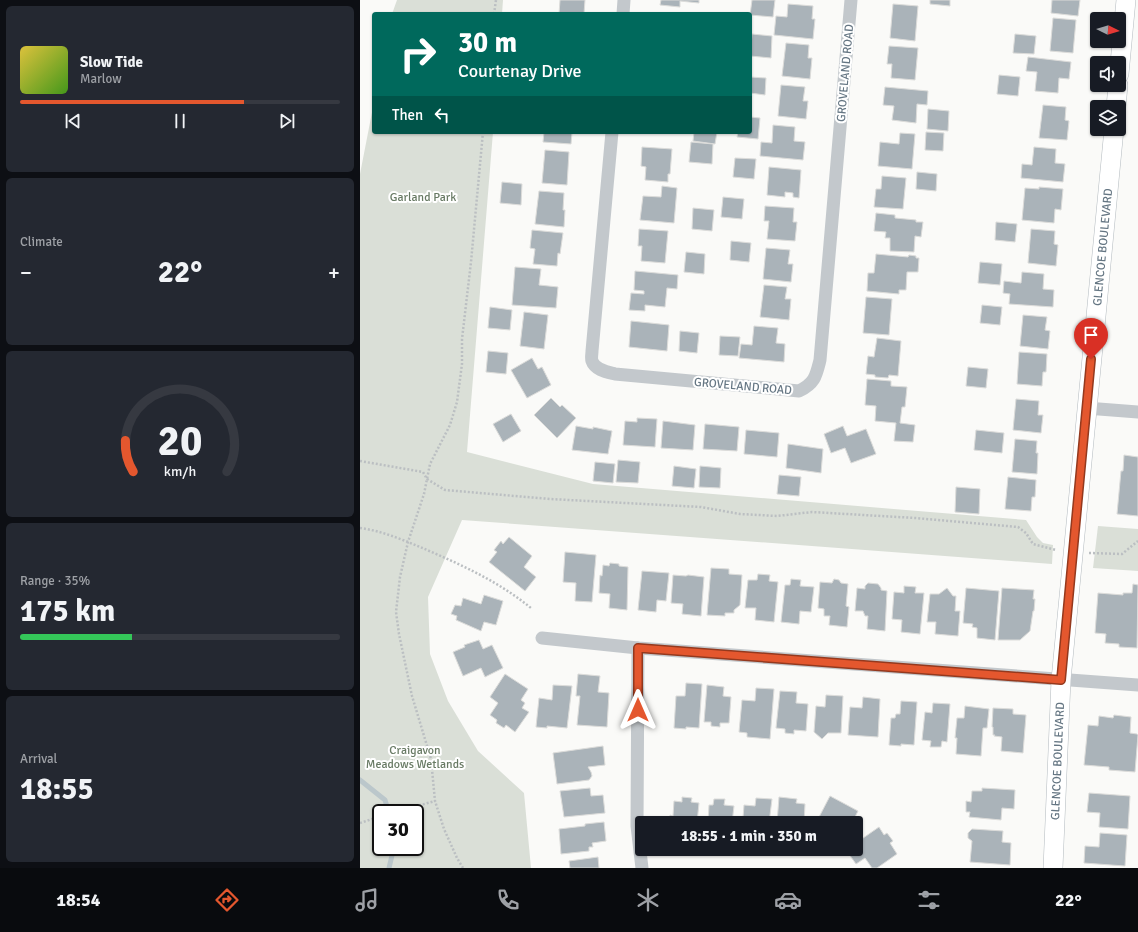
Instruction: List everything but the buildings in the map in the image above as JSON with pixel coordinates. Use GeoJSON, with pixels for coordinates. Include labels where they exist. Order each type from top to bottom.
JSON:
{"type":"FeatureCollection","features":[{"type":"Feature","properties":{"kind":"street"},"geometry":{"type":"LineString","coordinates":[[623,12],[624,0]]}},
{"type":"Feature","properties":{"kind":"street","name":"GROVELAND ROAD"},"geometry":{"type":"LineString","coordinates":[[612,134],[592,361],[604,372],[615,374],[799,391],[809,386],[816,376],[820,360],[851,0]]}},
{"type":"Feature","properties":{"kind":"street"},"geometry":{"type":"LineString","coordinates":[[1121,56],[1126,0]]}},
{"type":"Feature","properties":{"kind":"street","name":"GLENCOE BOULEVARD"},"geometry":{"type":"LineString","coordinates":[[1053,868],[1061,680],[1113,136]]}},
{"type":"Feature","properties":{"kind":"street"},"geometry":{"type":"LineString","coordinates":[[1086,408],[1138,412]]}},
{"type":"Feature","properties":{"kind":"street"},"geometry":{"type":"LineString","coordinates":[[542,638],[638,648],[1138,685]]}},
{"type":"Feature","properties":{"kind":"street"},"geometry":{"type":"LineString","coordinates":[[638,648],[637,826],[642,868]]}},
{"type":"Feature","properties":{"kind":"path"},"geometry":{"type":"LineString","coordinates":[[494,12],[496,0]]}},
{"type":"Feature","properties":{"kind":"path"},"geometry":{"type":"LineString","coordinates":[[463,868],[444,829],[435,801],[432,759],[412,696],[398,634],[396,612],[400,577],[408,542],[424,494],[430,464],[450,425],[457,402],[462,364],[462,339],[483,134]]}},
{"type":"Feature","properties":{"kind":"path"},"geometry":{"type":"LineString","coordinates":[[360,461],[423,472],[427,479],[445,490],[701,507],[740,514],[777,516],[812,512],[915,518],[1018,528],[1026,533],[1033,544],[1058,551]]}},
{"type":"Feature","properties":{"kind":"path"},"geometry":{"type":"LineString","coordinates":[[360,528],[408,542],[469,568],[516,596],[530,608]]}},
{"type":"Feature","properties":{"kind":"path"},"geometry":{"type":"LineString","coordinates":[[1088,553],[1122,554],[1138,541]]}},
{"type":"Feature","properties":{"kind":"path"},"geometry":{"type":"LineString","coordinates":[[424,804],[435,801]]}},
{"type":"Feature","properties":{"kind":"path"},"geometry":{"type":"LineString","coordinates":[[360,823],[372,819]]}},
{"type":"Feature","properties":{"kind":"green space"},"geometry":{"type":"Polygon","coordinates":[[[397,0],[503,0],[502,12],[393,12],[397,0]]]}},
{"type":"Feature","properties":{"kind":"green space"},"geometry":{"type":"Polygon","coordinates":[[[372,112],[372,134],[493,134],[467,452],[593,484],[1026,520],[1037,537],[1043,543],[1053,545],[1052,564],[462,520],[428,597],[430,654],[448,701],[478,751],[524,793],[531,868],[360,868],[360,174],[372,112]]]}},
{"type":"Feature","properties":{"kind":"green space"},"geometry":{"type":"Polygon","coordinates":[[[1098,526],[1138,529],[1138,571],[1093,568],[1098,526]]]}},
{"type":"Feature","properties":{"kind":"waterway"},"geometry":{"type":"LineString","coordinates":[[360,780],[385,800],[386,804]]}},
{"type":"Feature","properties":{"kind":"waterway"},"geometry":{"type":"LineString","coordinates":[[389,868],[392,856]]}},
{"type":"Feature","properties":{"kind":"route"},"geometry":{"type":"LineString","coordinates":[[638,710],[638,648],[1061,680],[1091,359]]}},
{"type":"Feature","properties":{"kind":"park label","name":"Garland Park"},"geometry":{"type":"Point","coordinates":[423,197]}},
{"type":"Feature","properties":{"kind":"park label","name":"Craigavon Meadows Wetlands"},"geometry":{"type":"Point","coordinates":[415,757]}}]}
